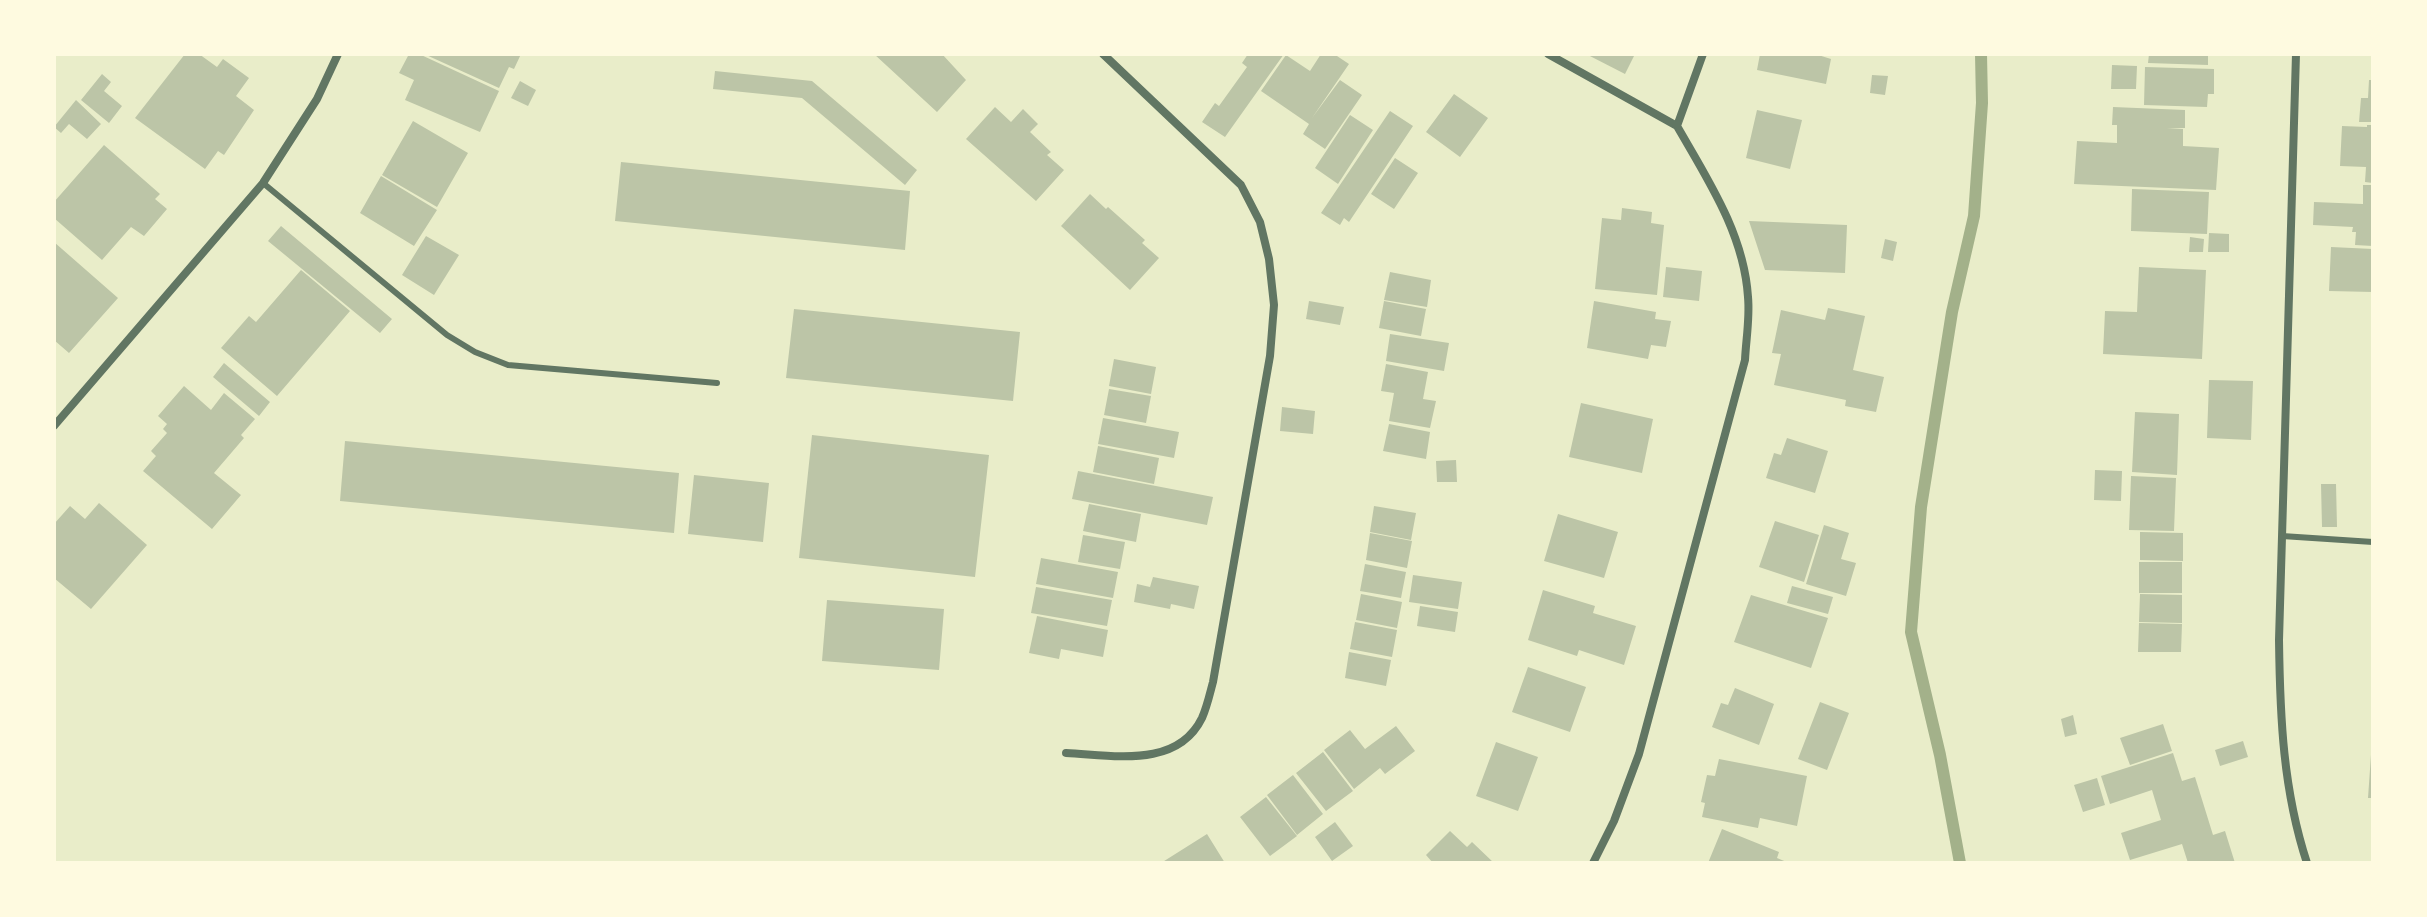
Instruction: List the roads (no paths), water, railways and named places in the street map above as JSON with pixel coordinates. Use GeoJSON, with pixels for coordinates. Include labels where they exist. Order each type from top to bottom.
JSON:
{"type":"FeatureCollection","features":[{"type":"Feature","properties":{"kind":"street"},"geometry":{"type":"LineString","coordinates":[[54,426],[263,183],[317,99],[338,54]]}},
{"type":"Feature","properties":{"kind":"street"},"geometry":{"type":"LineString","coordinates":[[1066,753],[1148,756],[1182,744],[1202,718],[1213,682],[1262,402],[1274,305],[1269,259],[1260,222],[1241,185],[1103,54]]}},
{"type":"Feature","properties":{"kind":"street"},"geometry":{"type":"LineString","coordinates":[[1548,54],[1677,126],[1723,208],[1743,258],[1749,299],[1745,360],[1639,754],[1614,821],[1593,863]]}},
{"type":"Feature","properties":{"kind":"street"},"geometry":{"type":"LineString","coordinates":[[1677,126],[1703,54]]}},
{"type":"Feature","properties":{"kind":"street"},"geometry":{"type":"LineString","coordinates":[[2296,54],[2279,640],[2286,780],[2307,863]]}},
{"type":"Feature","properties":{"kind":"lane"},"geometry":{"type":"LineString","coordinates":[[263,183],[447,335],[475,352],[508,365],[717,383]]}},
{"type":"Feature","properties":{"kind":"lane"},"geometry":{"type":"LineString","coordinates":[[2282,536],[2373,542]]}},
{"type":"Feature","properties":{"kind":"waterway"},"geometry":{"type":"LineString","coordinates":[[1960,863],[1940,755],[1911,632],[1921,507],[1952,312],[1974,216],[1982,103],[1981,54]]}}]}
